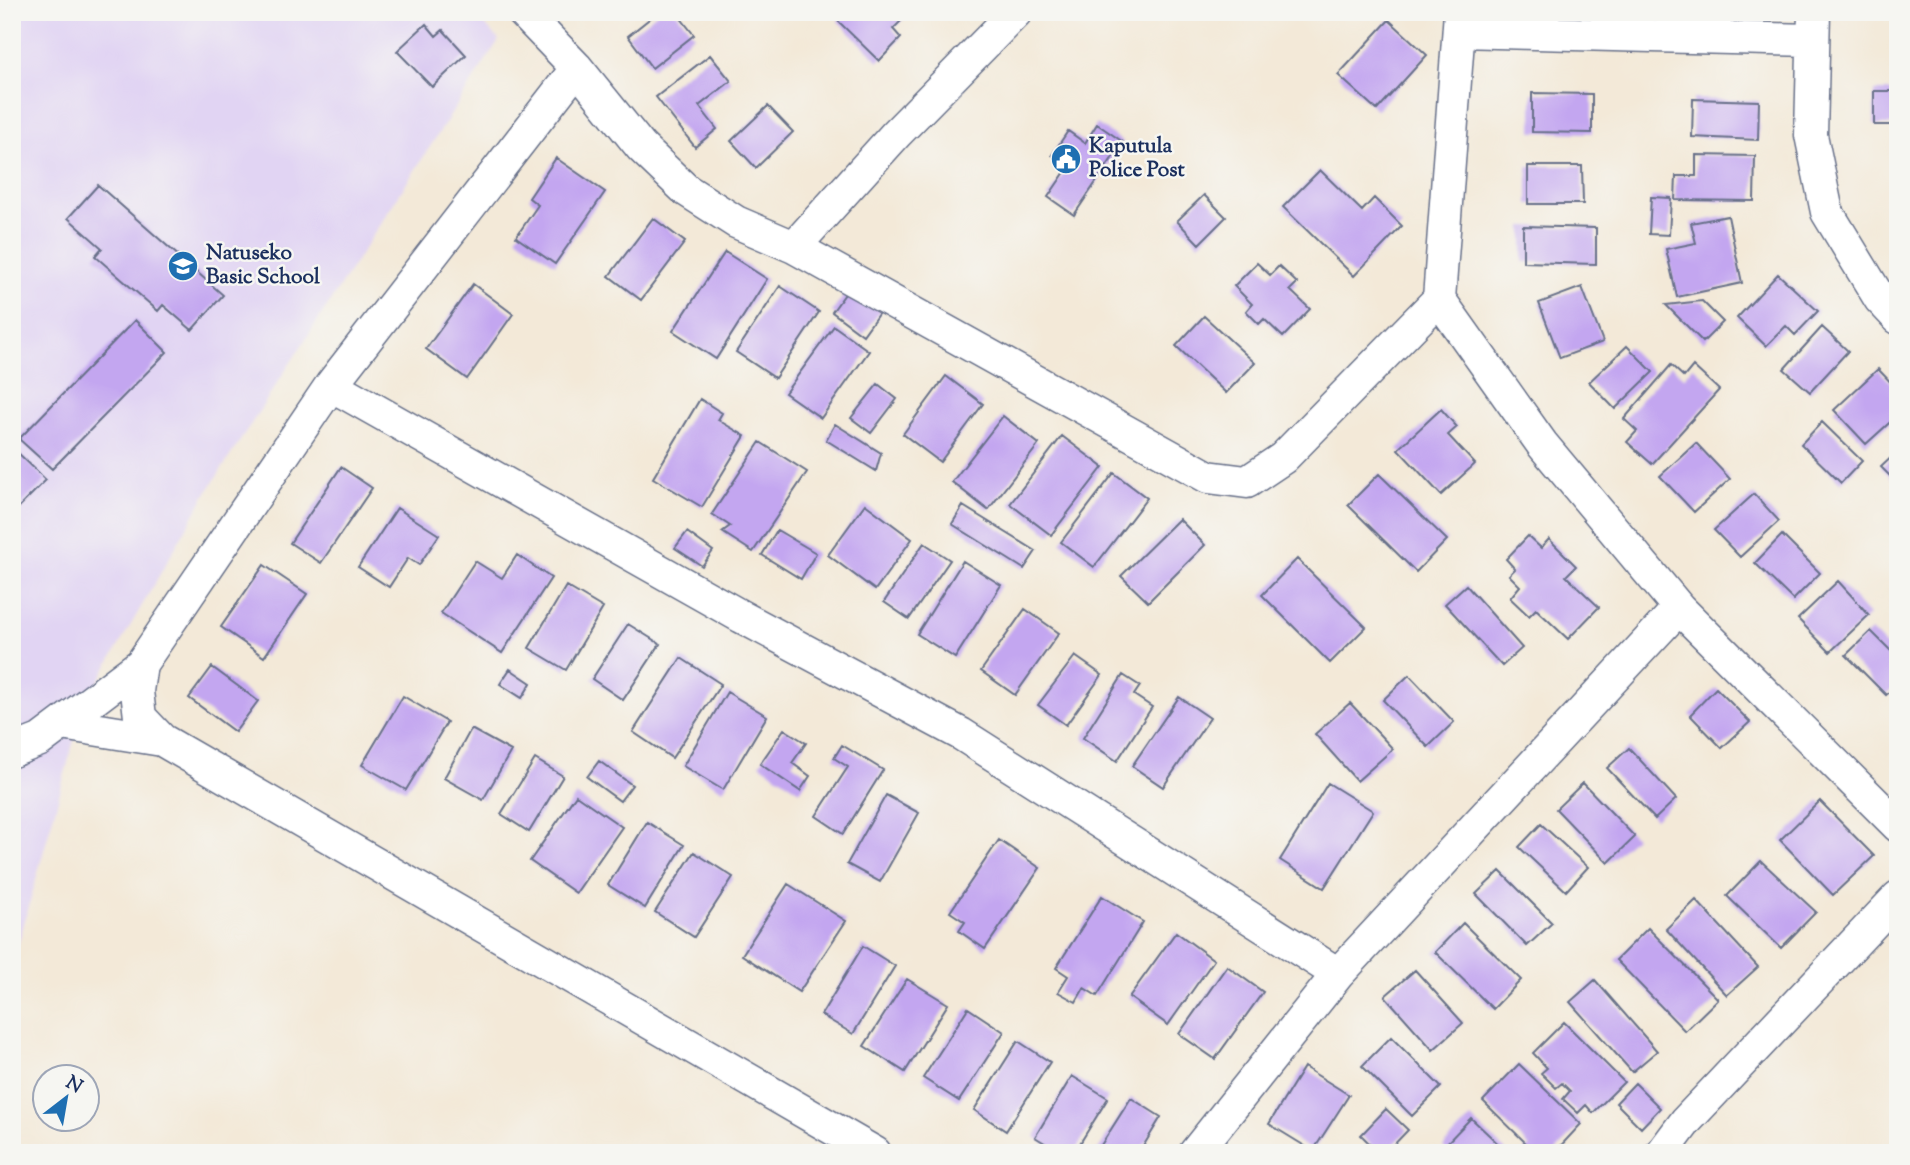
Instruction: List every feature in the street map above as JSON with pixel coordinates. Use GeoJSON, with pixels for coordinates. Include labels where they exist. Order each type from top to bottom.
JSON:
{"type":"FeatureCollection","features":[{"type":"Feature","properties":{"kind":"street"},"geometry":{"type":"LineString","coordinates":[[523,12],[577,68],[641,147],[686,190],[736,222],[794,247],[1208,477],[1247,482],[1283,458],[1439,299]]}},
{"type":"Feature","properties":{"kind":"street"},"geometry":{"type":"LineString","coordinates":[[794,247],[896,134],[1016,12]]}},
{"type":"Feature","properties":{"kind":"street"},"geometry":{"type":"LineString","coordinates":[[1898,318],[1880,299],[1827,212],[1811,135],[1813,26],[1459,22],[1439,299],[1542,444],[1679,608],[1898,826]]}},
{"type":"Feature","properties":{"kind":"street"},"geometry":{"type":"LineString","coordinates":[[12,751],[40,740],[141,664],[331,385],[577,68]]}},
{"type":"Feature","properties":{"kind":"street"},"geometry":{"type":"LineString","coordinates":[[331,385],[742,617],[961,734],[1338,974]]}},
{"type":"Feature","properties":{"kind":"street"},"geometry":{"type":"LineString","coordinates":[[1195,1153],[1338,974],[1679,608]]}},
{"type":"Feature","properties":{"kind":"street"},"geometry":{"type":"LineString","coordinates":[[141,664],[137,691],[140,717],[162,740],[875,1153]]}},
{"type":"Feature","properties":{"kind":"street"},"geometry":{"type":"LineString","coordinates":[[62,724],[162,740]]}},
{"type":"Feature","properties":{"kind":"street"},"geometry":{"type":"LineString","coordinates":[[1662,1153],[1686,1121],[1898,897]]}},
{"type":"Feature","properties":{"kind":"shaded area","name":"Natuseko Basic School"},"geometry":{"type":"Polygon","coordinates":[[[12,12],[473,12],[499,40],[207,492],[93,691],[73,744],[12,967],[12,12]]]}},
{"type":"Feature","properties":{"kind":"building"},"geometry":{"type":"Polygon","coordinates":[[[658,12],[676,12],[694,35],[652,68],[628,36],[658,12]]]}},
{"type":"Feature","properties":{"kind":"building"},"geometry":{"type":"Polygon","coordinates":[[[846,12],[910,12],[893,29],[901,38],[879,61],[838,21],[846,12]]]}},
{"type":"Feature","properties":{"kind":"building"},"geometry":{"type":"Polygon","coordinates":[[[1389,20],[1427,55],[1377,110],[1338,75],[1389,20]]]}},
{"type":"Feature","properties":{"kind":"building"},"geometry":{"type":"Polygon","coordinates":[[[426,24],[436,36],[443,30],[466,55],[432,87],[397,51],[426,24]]]}},
{"type":"Feature","properties":{"kind":"building"},"geometry":{"type":"Polygon","coordinates":[[[710,55],[731,81],[699,106],[717,129],[695,147],[656,97],[710,55]]]}},
{"type":"Feature","properties":{"kind":"building"},"geometry":{"type":"Polygon","coordinates":[[[1874,91],[1898,91],[1898,125],[1874,125],[1874,91]]]}},
{"type":"Feature","properties":{"kind":"building"},"geometry":{"type":"Polygon","coordinates":[[[1532,93],[1592,94],[1592,133],[1532,132],[1532,93]]]}},
{"type":"Feature","properties":{"kind":"building"},"geometry":{"type":"Polygon","coordinates":[[[1693,99],[1759,101],[1758,140],[1692,137],[1693,99]]]}},
{"type":"Feature","properties":{"kind":"building"},"geometry":{"type":"Polygon","coordinates":[[[768,106],[793,132],[756,168],[731,141],[768,106]]]}},
{"type":"Feature","properties":{"kind":"building"},"geometry":{"type":"Polygon","coordinates":[[[1097,124],[1123,142],[1074,215],[1048,197],[1069,166],[1052,155],[1068,131],[1085,143],[1097,124]]]}},
{"type":"Feature","properties":{"kind":"building"},"geometry":{"type":"Polygon","coordinates":[[[1696,155],[1755,156],[1754,201],[1675,200],[1676,176],[1696,176],[1696,155]]]}},
{"type":"Feature","properties":{"kind":"building"},"geometry":{"type":"Polygon","coordinates":[[[556,158],[605,192],[555,264],[516,237],[538,205],[529,198],[556,158]]]}},
{"type":"Feature","properties":{"kind":"building"},"geometry":{"type":"Polygon","coordinates":[[[1528,166],[1582,166],[1583,204],[1528,204],[1528,166]]]}},
{"type":"Feature","properties":{"kind":"building"},"geometry":{"type":"Polygon","coordinates":[[[1320,170],[1362,211],[1374,198],[1402,226],[1354,276],[1283,207],[1320,170]]]}},
{"type":"Feature","properties":{"kind":"building"},"geometry":{"type":"Polygon","coordinates":[[[98,185],[223,295],[192,330],[163,305],[158,311],[95,256],[102,248],[68,218],[98,185]]]}},
{"type":"Feature","properties":{"kind":"building"},"geometry":{"type":"Polygon","coordinates":[[[1204,195],[1226,217],[1199,244],[1177,221],[1204,195]]]}},
{"type":"Feature","properties":{"kind":"building"},"geometry":{"type":"Polygon","coordinates":[[[1651,197],[1671,198],[1669,235],[1649,234],[1651,197]]]}},
{"type":"Feature","properties":{"kind":"building"},"geometry":{"type":"Polygon","coordinates":[[[1728,216],[1742,283],[1677,297],[1666,249],[1696,243],[1691,223],[1728,216]]]}},
{"type":"Feature","properties":{"kind":"building"},"geometry":{"type":"Polygon","coordinates":[[[653,218],[685,242],[641,300],[609,276],[653,218]]]}},
{"type":"Feature","properties":{"kind":"building"},"geometry":{"type":"Polygon","coordinates":[[[1523,226],[1596,228],[1596,264],[1523,262],[1523,226]]]}},
{"type":"Feature","properties":{"kind":"building"},"geometry":{"type":"Polygon","coordinates":[[[725,252],[767,279],[716,359],[673,331],[725,252]]]}},
{"type":"Feature","properties":{"kind":"building"},"geometry":{"type":"Polygon","coordinates":[[[1257,263],[1270,275],[1279,266],[1297,283],[1290,290],[1310,309],[1283,337],[1264,319],[1259,324],[1246,311],[1252,304],[1234,286],[1257,263]]]}},
{"type":"Feature","properties":{"kind":"building"},"geometry":{"type":"Polygon","coordinates":[[[1778,274],[1818,311],[1795,335],[1786,326],[1766,346],[1737,318],[1778,274]]]}},
{"type":"Feature","properties":{"kind":"building"},"geometry":{"type":"Polygon","coordinates":[[[473,284],[513,314],[467,379],[426,349],[473,284]]]}},
{"type":"Feature","properties":{"kind":"building"},"geometry":{"type":"Polygon","coordinates":[[[780,286],[819,312],[775,378],[736,352],[780,286]]]}},
{"type":"Feature","properties":{"kind":"building"},"geometry":{"type":"Polygon","coordinates":[[[850,287],[881,310],[863,335],[832,312],[850,287]]]}},
{"type":"Feature","properties":{"kind":"building"},"geometry":{"type":"Polygon","coordinates":[[[1582,287],[1603,342],[1560,358],[1539,303],[1582,287]]]}},
{"type":"Feature","properties":{"kind":"building"},"geometry":{"type":"Polygon","coordinates":[[[1702,301],[1723,322],[1703,342],[1666,305],[1702,301]]]}},
{"type":"Feature","properties":{"kind":"building"},"geometry":{"type":"Polygon","coordinates":[[[1204,316],[1255,363],[1226,393],[1176,346],[1204,316]]]}},
{"type":"Feature","properties":{"kind":"building"},"geometry":{"type":"Polygon","coordinates":[[[135,320],[167,352],[52,469],[19,439],[135,320]]]}},
{"type":"Feature","properties":{"kind":"building"},"geometry":{"type":"Polygon","coordinates":[[[834,326],[869,351],[821,418],[785,393],[834,326]]]}},
{"type":"Feature","properties":{"kind":"building"},"geometry":{"type":"Polygon","coordinates":[[[1822,327],[1848,351],[1810,392],[1784,369],[1822,327]]]}},
{"type":"Feature","properties":{"kind":"building"},"geometry":{"type":"Polygon","coordinates":[[[1627,346],[1653,372],[1615,409],[1589,382],[1627,346]]]}},
{"type":"Feature","properties":{"kind":"building"},"geometry":{"type":"Polygon","coordinates":[[[1671,365],[1684,377],[1693,366],[1719,390],[1652,464],[1627,442],[1637,431],[1624,419],[1671,365]]]}},
{"type":"Feature","properties":{"kind":"building"},"geometry":{"type":"Polygon","coordinates":[[[1878,369],[1898,390],[1898,415],[1866,444],[1834,410],[1878,369]]]}},
{"type":"Feature","properties":{"kind":"building"},"geometry":{"type":"Polygon","coordinates":[[[946,376],[983,404],[940,462],[903,434],[946,376]]]}},
{"type":"Feature","properties":{"kind":"building"},"geometry":{"type":"Polygon","coordinates":[[[878,384],[897,399],[871,433],[851,418],[878,384]]]}},
{"type":"Feature","properties":{"kind":"building"},"geometry":{"type":"Polygon","coordinates":[[[700,399],[722,413],[718,420],[745,436],[702,507],[653,478],[700,399]]]}},
{"type":"Feature","properties":{"kind":"building"},"geometry":{"type":"Polygon","coordinates":[[[1441,409],[1457,427],[1448,435],[1475,464],[1441,495],[1398,449],[1441,409]]]}},
{"type":"Feature","properties":{"kind":"building"},"geometry":{"type":"Polygon","coordinates":[[[1003,416],[1039,444],[988,510],[952,482],[1003,416]]]}},
{"type":"Feature","properties":{"kind":"building"},"geometry":{"type":"Polygon","coordinates":[[[1822,422],[1862,461],[1841,483],[1801,444],[1822,422]]]}},
{"type":"Feature","properties":{"kind":"building"},"geometry":{"type":"Polygon","coordinates":[[[835,424],[881,453],[876,471],[826,440],[835,424]]]}},
{"type":"Feature","properties":{"kind":"building"},"geometry":{"type":"Polygon","coordinates":[[[1062,436],[1103,467],[1051,535],[1010,504],[1062,436]]]}},
{"type":"Feature","properties":{"kind":"building"},"geometry":{"type":"Polygon","coordinates":[[[760,442],[807,472],[753,552],[722,532],[730,526],[712,514],[760,442]]]}},
{"type":"Feature","properties":{"kind":"building"},"geometry":{"type":"Polygon","coordinates":[[[1696,443],[1730,479],[1694,512],[1660,476],[1696,443]]]}},
{"type":"Feature","properties":{"kind":"building"},"geometry":{"type":"Polygon","coordinates":[[[12,447],[46,480],[12,514],[12,447]]]}},
{"type":"Feature","properties":{"kind":"building"},"geometry":{"type":"Polygon","coordinates":[[[1898,451],[1898,484],[1881,467],[1898,451]]]}},
{"type":"Feature","properties":{"kind":"building"},"geometry":{"type":"Polygon","coordinates":[[[341,467],[372,488],[321,563],[290,543],[341,467]]]}},
{"type":"Feature","properties":{"kind":"building"},"geometry":{"type":"Polygon","coordinates":[[[1114,473],[1147,498],[1094,567],[1061,542],[1114,473]]]}},
{"type":"Feature","properties":{"kind":"building"},"geometry":{"type":"Polygon","coordinates":[[[1379,474],[1447,540],[1416,572],[1348,505],[1379,474]]]}},
{"type":"Feature","properties":{"kind":"building"},"geometry":{"type":"Polygon","coordinates":[[[1754,494],[1779,521],[1740,557],[1714,530],[1754,494]]]}},
{"type":"Feature","properties":{"kind":"building"},"geometry":{"type":"Polygon","coordinates":[[[865,504],[912,539],[875,590],[828,555],[865,504]]]}},
{"type":"Feature","properties":{"kind":"building"},"geometry":{"type":"Polygon","coordinates":[[[963,506],[1036,551],[1024,569],[952,524],[963,506]]]}},
{"type":"Feature","properties":{"kind":"building"},"geometry":{"type":"Polygon","coordinates":[[[397,508],[439,535],[419,565],[408,558],[389,587],[358,567],[397,508]]]}},
{"type":"Feature","properties":{"kind":"building"},"geometry":{"type":"Polygon","coordinates":[[[1179,519],[1205,545],[1148,602],[1121,576],[1179,519]]]}},
{"type":"Feature","properties":{"kind":"building"},"geometry":{"type":"Polygon","coordinates":[[[777,530],[816,553],[801,579],[762,555],[777,530]]]}},
{"type":"Feature","properties":{"kind":"building"},"geometry":{"type":"Polygon","coordinates":[[[687,532],[713,551],[702,566],[675,548],[687,532]]]}},
{"type":"Feature","properties":{"kind":"building"},"geometry":{"type":"Polygon","coordinates":[[[1782,535],[1820,573],[1793,600],[1755,563],[1782,535]]]}},
{"type":"Feature","properties":{"kind":"building"},"geometry":{"type":"Polygon","coordinates":[[[1528,536],[1541,548],[1549,539],[1576,566],[1566,576],[1599,607],[1568,639],[1536,609],[1529,616],[1510,598],[1520,586],[1509,575],[1515,569],[1506,559],[1528,536]]]}},
{"type":"Feature","properties":{"kind":"building"},"geometry":{"type":"Polygon","coordinates":[[[924,543],[950,560],[909,619],[884,602],[924,543]]]}},
{"type":"Feature","properties":{"kind":"building"},"geometry":{"type":"Polygon","coordinates":[[[517,555],[551,578],[502,653],[441,613],[475,561],[502,578],[517,555]]]}},
{"type":"Feature","properties":{"kind":"building"},"geometry":{"type":"Polygon","coordinates":[[[1297,559],[1366,627],[1330,663],[1262,595],[1297,559]]]}},
{"type":"Feature","properties":{"kind":"building"},"geometry":{"type":"Polygon","coordinates":[[[963,561],[1001,585],[955,658],[917,634],[963,561]]]}},
{"type":"Feature","properties":{"kind":"building"},"geometry":{"type":"Polygon","coordinates":[[[264,565],[307,594],[264,657],[221,627],[264,565]]]}},
{"type":"Feature","properties":{"kind":"building"},"geometry":{"type":"Polygon","coordinates":[[[1838,581],[1869,615],[1830,652],[1798,619],[1838,581]]]}},
{"type":"Feature","properties":{"kind":"building"},"geometry":{"type":"Polygon","coordinates":[[[1466,585],[1522,648],[1502,666],[1445,604],[1466,585]]]}},
{"type":"Feature","properties":{"kind":"building"},"geometry":{"type":"Polygon","coordinates":[[[566,586],[603,608],[566,670],[529,648],[566,586]]]}},
{"type":"Feature","properties":{"kind":"building"},"geometry":{"type":"Polygon","coordinates":[[[1025,609],[1059,633],[1015,695],[981,671],[1025,609]]]}},
{"type":"Feature","properties":{"kind":"building"},"geometry":{"type":"Polygon","coordinates":[[[628,624],[660,644],[623,700],[592,679],[628,624]]]}},
{"type":"Feature","properties":{"kind":"building"},"geometry":{"type":"Polygon","coordinates":[[[1871,631],[1898,658],[1898,684],[1886,695],[1846,655],[1871,631]]]}},
{"type":"Feature","properties":{"kind":"building"},"geometry":{"type":"Polygon","coordinates":[[[1075,656],[1102,675],[1066,725],[1038,705],[1075,656]]]}},
{"type":"Feature","properties":{"kind":"building"},"geometry":{"type":"Polygon","coordinates":[[[681,658],[721,684],[672,758],[633,732],[681,658]]]}},
{"type":"Feature","properties":{"kind":"building"},"geometry":{"type":"Polygon","coordinates":[[[212,667],[258,701],[235,732],[189,698],[212,667]]]}},
{"type":"Feature","properties":{"kind":"building"},"geometry":{"type":"Polygon","coordinates":[[[510,669],[531,683],[522,698],[500,684],[510,669]]]}},
{"type":"Feature","properties":{"kind":"building"},"geometry":{"type":"Polygon","coordinates":[[[1123,675],[1140,686],[1134,695],[1152,707],[1117,761],[1083,738],[1123,675]]]}},
{"type":"Feature","properties":{"kind":"building"},"geometry":{"type":"Polygon","coordinates":[[[1409,675],[1454,722],[1428,747],[1383,700],[1409,675]]]}},
{"type":"Feature","properties":{"kind":"building"},"geometry":{"type":"Polygon","coordinates":[[[1716,688],[1750,722],[1722,748],[1690,715],[1716,688]]]}},
{"type":"Feature","properties":{"kind":"building"},"geometry":{"type":"Polygon","coordinates":[[[727,692],[767,716],[723,790],[683,766],[727,692]]]}},
{"type":"Feature","properties":{"kind":"building"},"geometry":{"type":"Polygon","coordinates":[[[403,696],[447,722],[406,790],[362,765],[403,696]]]}},
{"type":"Feature","properties":{"kind":"building"},"geometry":{"type":"Polygon","coordinates":[[[1179,697],[1210,718],[1163,787],[1132,766],[1179,697]]]}},
{"type":"Feature","properties":{"kind":"building"},"geometry":{"type":"Polygon","coordinates":[[[1350,703],[1393,749],[1357,781],[1315,734],[1350,703]]]}},
{"type":"Feature","properties":{"kind":"building"},"geometry":{"type":"Polygon","coordinates":[[[471,729],[511,751],[483,800],[444,778],[471,729]]]}},
{"type":"Feature","properties":{"kind":"building"},"geometry":{"type":"Polygon","coordinates":[[[784,729],[806,743],[792,763],[810,776],[800,791],[760,764],[784,729]]]}},
{"type":"Feature","properties":{"kind":"building"},"geometry":{"type":"Polygon","coordinates":[[[842,745],[883,770],[843,834],[816,816],[848,767],[834,758],[842,745]]]}},
{"type":"Feature","properties":{"kind":"building"},"geometry":{"type":"Polygon","coordinates":[[[1629,748],[1676,799],[1655,819],[1607,768],[1629,748]]]}},
{"type":"Feature","properties":{"kind":"building"},"geometry":{"type":"Polygon","coordinates":[[[535,759],[563,776],[529,832],[501,814],[535,759]]]}},
{"type":"Feature","properties":{"kind":"building"},"geometry":{"type":"Polygon","coordinates":[[[599,761],[632,785],[620,801],[587,777],[599,761]]]}},
{"type":"Feature","properties":{"kind":"building"},"geometry":{"type":"Polygon","coordinates":[[[1328,783],[1373,811],[1324,888],[1280,860],[1328,783]]]}},
{"type":"Feature","properties":{"kind":"building"},"geometry":{"type":"Polygon","coordinates":[[[1583,783],[1635,837],[1608,863],[1556,809],[1583,783]]]}},
{"type":"Feature","properties":{"kind":"building"},"geometry":{"type":"Polygon","coordinates":[[[576,795],[622,827],[576,893],[530,861],[576,795]]]}},
{"type":"Feature","properties":{"kind":"building"},"geometry":{"type":"Polygon","coordinates":[[[886,795],[919,813],[880,882],[847,864],[886,795]]]}},
{"type":"Feature","properties":{"kind":"building"},"geometry":{"type":"Polygon","coordinates":[[[1820,801],[1874,856],[1833,895],[1780,840],[1820,801]]]}},
{"type":"Feature","properties":{"kind":"building"},"geometry":{"type":"Polygon","coordinates":[[[647,822],[684,845],[645,908],[608,885],[647,822]]]}},
{"type":"Feature","properties":{"kind":"building"},"geometry":{"type":"Polygon","coordinates":[[[1541,824],[1588,867],[1566,891],[1519,847],[1541,824]]]}},
{"type":"Feature","properties":{"kind":"building"},"geometry":{"type":"Polygon","coordinates":[[[999,840],[1040,868],[985,949],[959,931],[965,922],[950,912],[999,840]]]}},
{"type":"Feature","properties":{"kind":"building"},"geometry":{"type":"Polygon","coordinates":[[[694,852],[733,877],[694,937],[655,912],[694,852]]]}},
{"type":"Feature","properties":{"kind":"building"},"geometry":{"type":"Polygon","coordinates":[[[1761,861],[1816,912],[1781,948],[1727,896],[1761,861]]]}},
{"type":"Feature","properties":{"kind":"building"},"geometry":{"type":"Polygon","coordinates":[[[1500,871],[1552,923],[1527,946],[1476,894],[1500,871]]]}},
{"type":"Feature","properties":{"kind":"building"},"geometry":{"type":"Polygon","coordinates":[[[788,884],[846,921],[799,992],[742,955],[788,884]]]}},
{"type":"Feature","properties":{"kind":"building"},"geometry":{"type":"Polygon","coordinates":[[[1102,896],[1143,922],[1097,996],[1084,988],[1076,1002],[1058,992],[1068,976],[1056,968],[1102,896]]]}},
{"type":"Feature","properties":{"kind":"building"},"geometry":{"type":"Polygon","coordinates":[[[1696,900],[1758,967],[1727,995],[1666,929],[1696,900]]]}},
{"type":"Feature","properties":{"kind":"building"},"geometry":{"type":"Polygon","coordinates":[[[1463,923],[1521,980],[1493,1009],[1435,952],[1463,923]]]}},
{"type":"Feature","properties":{"kind":"building"},"geometry":{"type":"Polygon","coordinates":[[[1648,928],[1718,999],[1685,1031],[1616,960],[1648,928]]]}},
{"type":"Feature","properties":{"kind":"building"},"geometry":{"type":"Polygon","coordinates":[[[1176,932],[1214,960],[1168,1025],[1129,997],[1176,932]]]}},
{"type":"Feature","properties":{"kind":"building"},"geometry":{"type":"Polygon","coordinates":[[[863,946],[895,966],[853,1034],[821,1015],[863,946]]]}},
{"type":"Feature","properties":{"kind":"building"},"geometry":{"type":"Polygon","coordinates":[[[1227,966],[1263,992],[1215,1059],[1179,1034],[1227,966]]]}},
{"type":"Feature","properties":{"kind":"building"},"geometry":{"type":"Polygon","coordinates":[[[1415,970],[1463,1023],[1433,1050],[1385,996],[1415,970]]]}},
{"type":"Feature","properties":{"kind":"building"},"geometry":{"type":"Polygon","coordinates":[[[907,979],[948,1004],[905,1072],[864,1046],[907,979]]]}},
{"type":"Feature","properties":{"kind":"building"},"geometry":{"type":"Polygon","coordinates":[[[1595,980],[1657,1051],[1632,1072],[1570,1002],[1595,980]]]}},
{"type":"Feature","properties":{"kind":"building"},"geometry":{"type":"Polygon","coordinates":[[[968,1008],[1004,1032],[959,1101],[923,1078],[968,1008]]]}},
{"type":"Feature","properties":{"kind":"building"},"geometry":{"type":"Polygon","coordinates":[[[1564,1022],[1624,1082],[1593,1113],[1586,1105],[1578,1113],[1563,1099],[1570,1091],[1562,1083],[1556,1088],[1541,1073],[1547,1068],[1533,1053],[1564,1022]]]}},
{"type":"Feature","properties":{"kind":"building"},"geometry":{"type":"Polygon","coordinates":[[[1391,1037],[1441,1087],[1412,1116],[1362,1066],[1391,1037]]]}},
{"type":"Feature","properties":{"kind":"building"},"geometry":{"type":"Polygon","coordinates":[[[1018,1041],[1050,1062],[1006,1131],[974,1110],[1018,1041]]]}},
{"type":"Feature","properties":{"kind":"building"},"geometry":{"type":"Polygon","coordinates":[[[1519,1064],[1581,1124],[1554,1153],[1521,1153],[1530,1147],[1483,1101],[1519,1064]]]}},
{"type":"Feature","properties":{"kind":"building"},"geometry":{"type":"Polygon","coordinates":[[[1304,1067],[1349,1095],[1313,1151],[1269,1124],[1304,1067]]]}},
{"type":"Feature","properties":{"kind":"building"},"geometry":{"type":"Polygon","coordinates":[[[1072,1076],[1108,1098],[1074,1153],[1061,1153],[1035,1137],[1072,1076]]]}},
{"type":"Feature","properties":{"kind":"building"},"geometry":{"type":"Polygon","coordinates":[[[1635,1083],[1660,1108],[1641,1128],[1616,1103],[1635,1083]]]}},
{"type":"Feature","properties":{"kind":"building"},"geometry":{"type":"Polygon","coordinates":[[[1131,1098],[1161,1117],[1139,1153],[1096,1153],[1131,1098]]]}},
{"type":"Feature","properties":{"kind":"building"},"geometry":{"type":"Polygon","coordinates":[[[1386,1109],[1408,1130],[1386,1153],[1379,1153],[1361,1135],[1386,1109]]]}},
{"type":"Feature","properties":{"kind":"building"},"geometry":{"type":"Polygon","coordinates":[[[1471,1118],[1508,1153],[1449,1153],[1443,1147],[1471,1118]]]}},
{"type":"Feature","properties":{"kind":"place","name":"Kaputula Police Post"},"geometry":{"type":"Point","coordinates":[1066,159]}},
{"type":"Feature","properties":{"kind":"place","name":"Natuseko Basic School"},"geometry":{"type":"Point","coordinates":[183,266]}}]}
